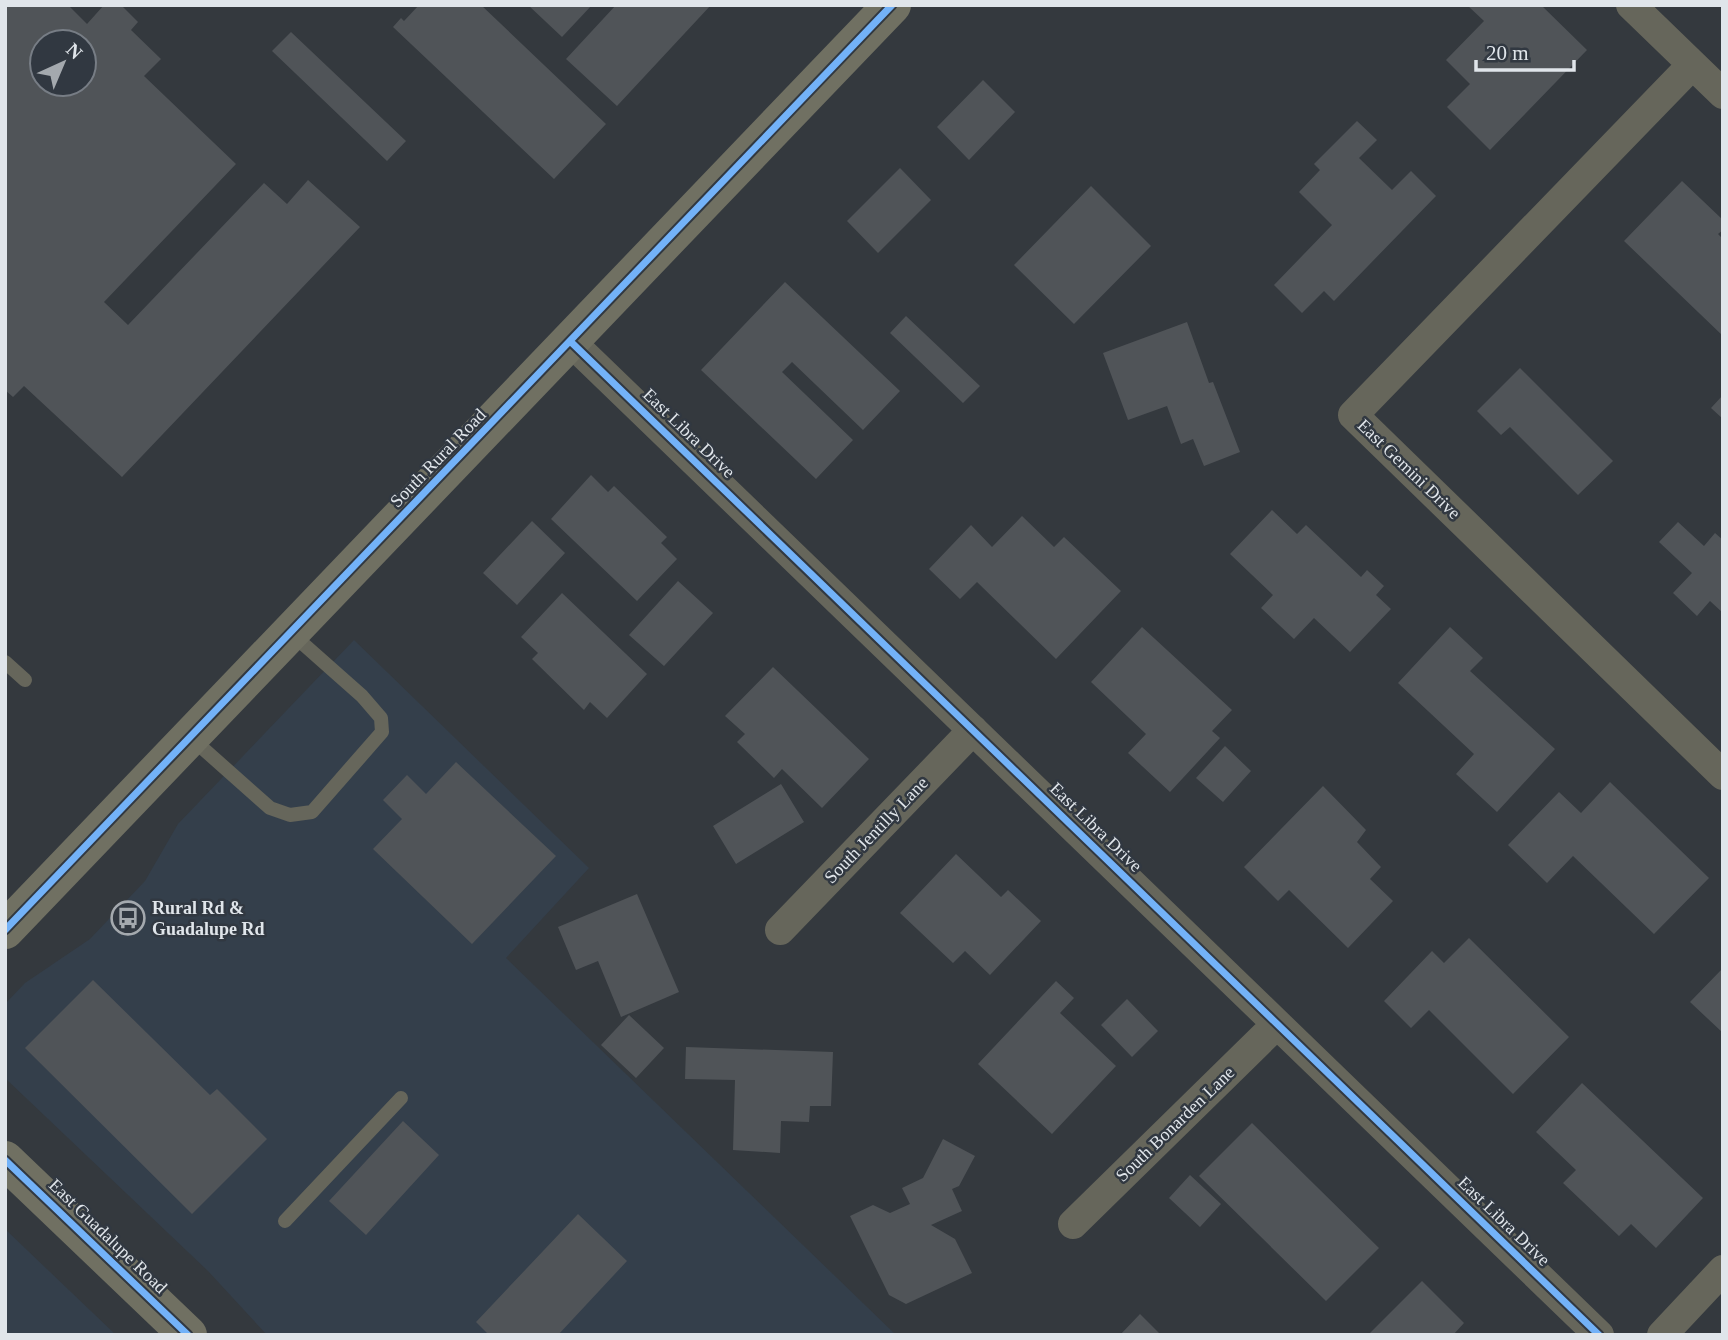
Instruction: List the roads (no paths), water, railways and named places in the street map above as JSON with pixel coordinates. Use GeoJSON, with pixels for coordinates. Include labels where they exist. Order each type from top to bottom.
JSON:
{"type":"FeatureCollection","features":[{"type":"Feature","properties":{"kind":"main road","name":"South Rural Road"},"geometry":{"type":"LineString","coordinates":[[5,930],[892,5]]}},
{"type":"Feature","properties":{"kind":"main road","name":"East Guadalupe Road"},"geometry":{"type":"LineString","coordinates":[[5,1160],[188,1335]]}},
{"type":"Feature","properties":{"kind":"street"},"geometry":{"type":"LineString","coordinates":[[1631,5],[1723,94]]}},
{"type":"Feature","properties":{"kind":"street","name":"East Gemini Drive"},"geometry":{"type":"LineString","coordinates":[[1692,65],[1353,415],[1723,775]]}},
{"type":"Feature","properties":{"kind":"street","name":"East Libra Drive"},"geometry":{"type":"LineString","coordinates":[[571,342],[1599,1335]]}},
{"type":"Feature","properties":{"kind":"street","name":"South Jentilly Lane"},"geometry":{"type":"LineString","coordinates":[[780,930],[973,730]]}},
{"type":"Feature","properties":{"kind":"street","name":"South Bonarden Lane"},"geometry":{"type":"LineString","coordinates":[[1073,1224],[1277,1024]]}},
{"type":"Feature","properties":{"kind":"street"},"geometry":{"type":"LineString","coordinates":[[1662,1335],[1723,1270]]}},
{"type":"Feature","properties":{"kind":"lane"},"geometry":{"type":"LineString","coordinates":[[190,737],[270,808],[290,815],[312,812],[382,732],[381,718],[362,696],[291,633]]}},
{"type":"Feature","properties":{"kind":"lane"},"geometry":{"type":"LineString","coordinates":[[5,662],[25,680]]}},
{"type":"Feature","properties":{"kind":"lane"},"geometry":{"type":"LineString","coordinates":[[285,1221],[401,1098]]}},
{"type":"Feature","properties":{"kind":"place","name":"Rural Rd & Guadalupe Rd"},"geometry":{"type":"Point","coordinates":[128,918]}}]}
